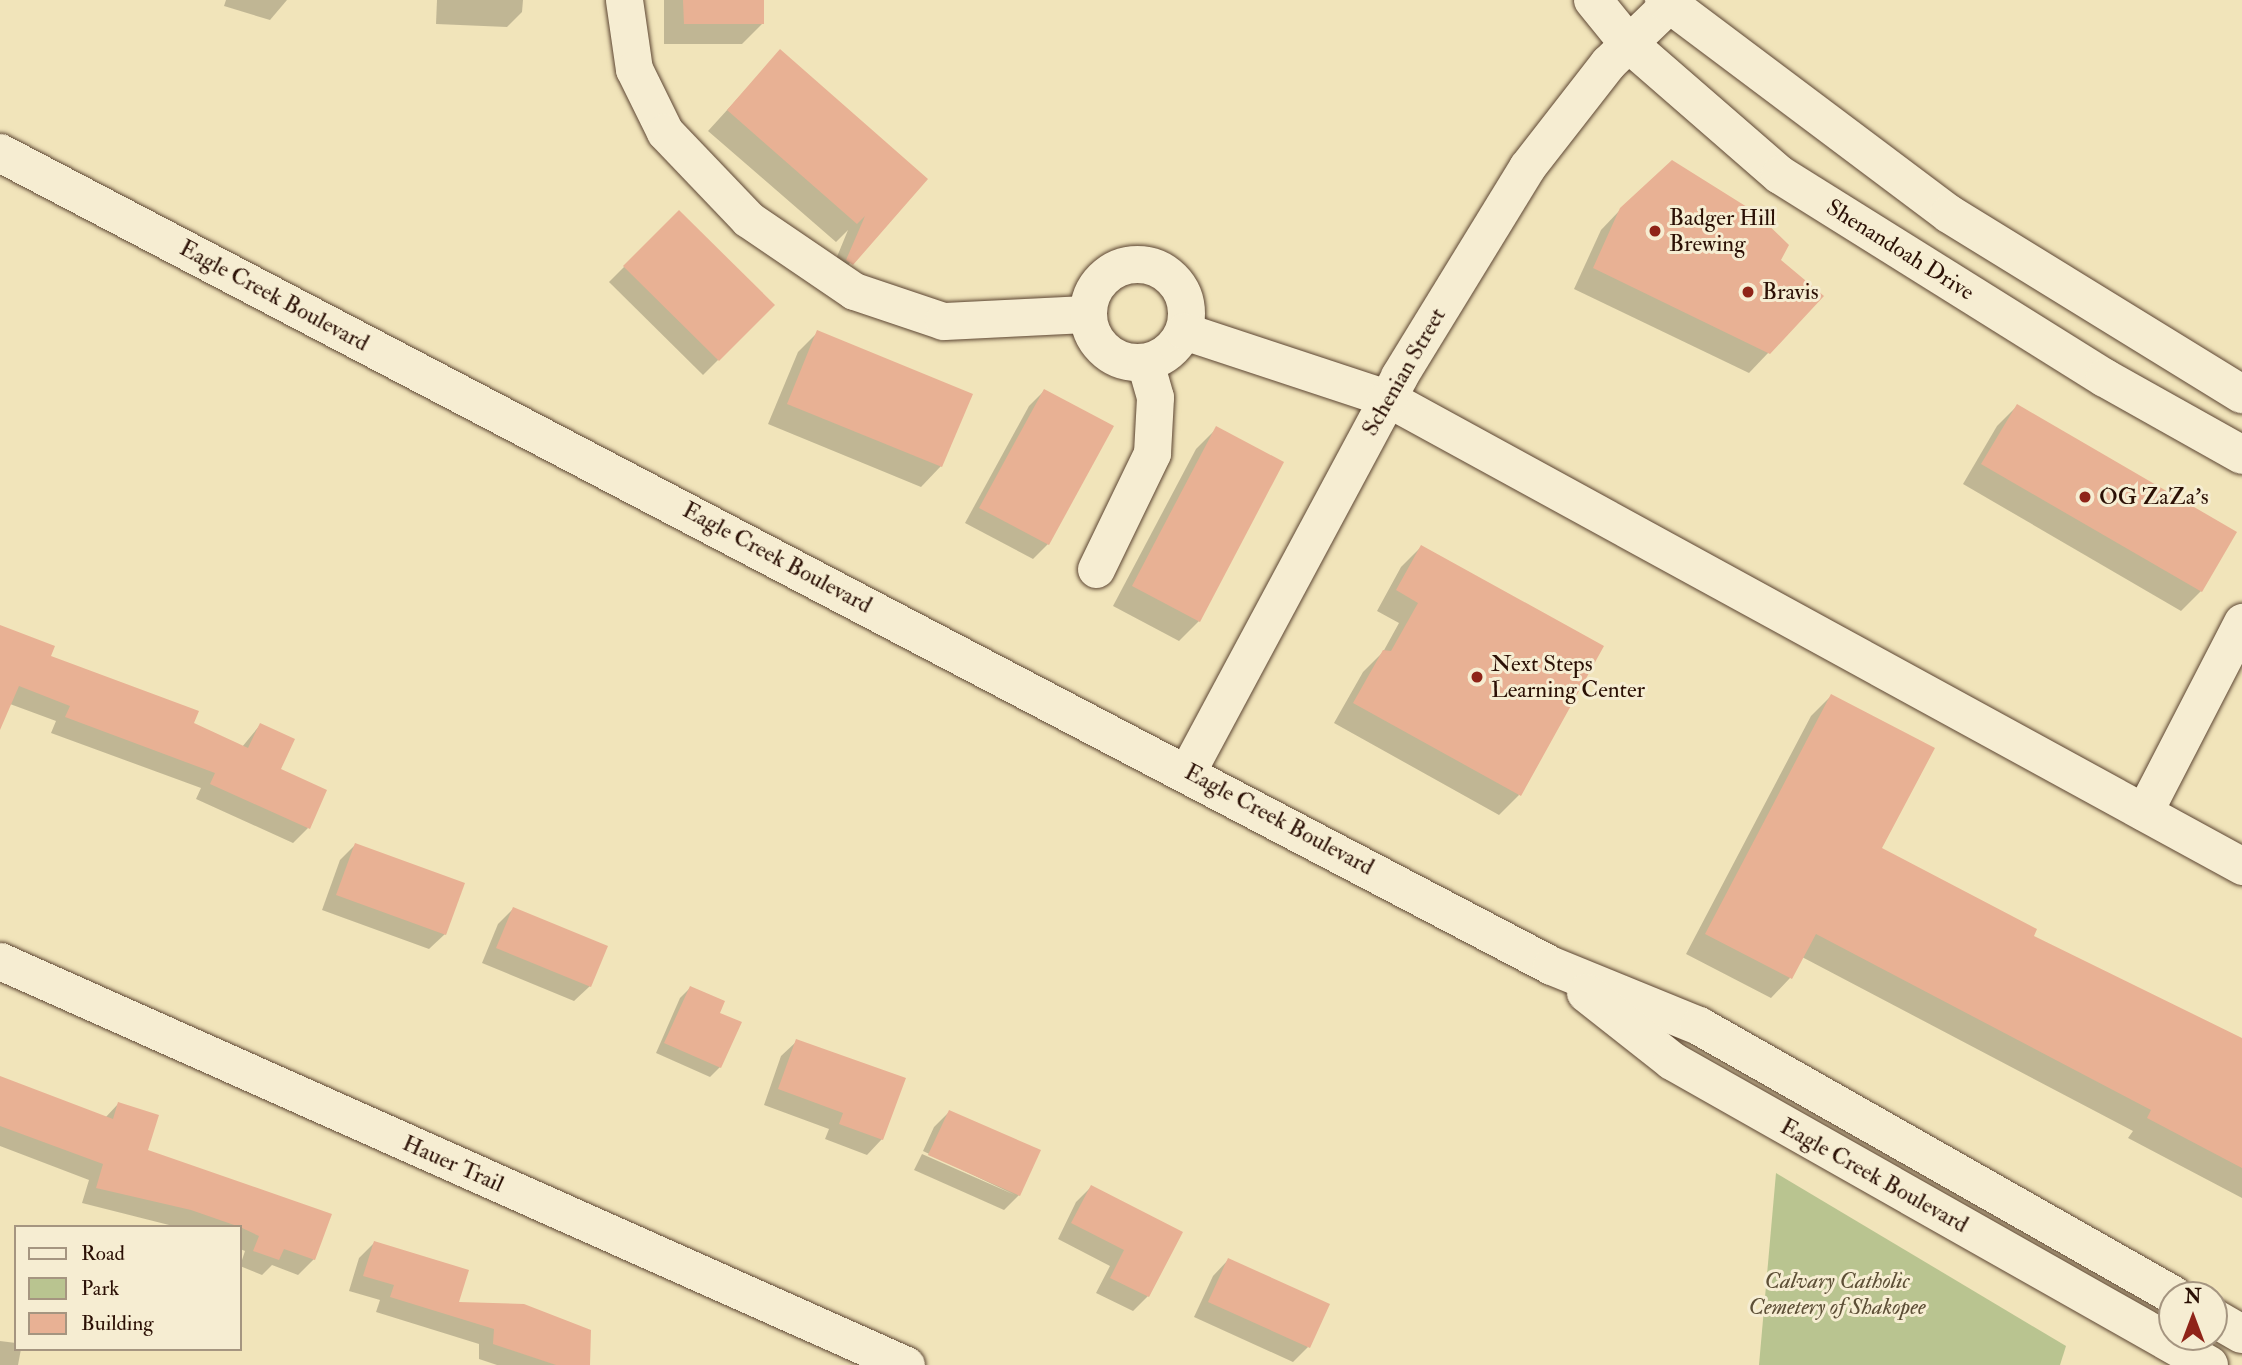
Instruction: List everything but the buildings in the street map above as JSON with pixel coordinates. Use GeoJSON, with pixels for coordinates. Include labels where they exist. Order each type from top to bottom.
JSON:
{"type":"FeatureCollection","features":[{"type":"Feature","properties":{"kind":"street"},"geometry":{"type":"LineString","coordinates":[[624,0],[634,69],[665,132],[748,219],[854,291],[943,321],[1087,314]]}},
{"type":"Feature","properties":{"kind":"street","name":"Shenandoah Drive"},"geometry":{"type":"LineString","coordinates":[[1593,0],[1628,43],[1780,176],[2105,378],[2242,455]]}},
{"type":"Feature","properties":{"kind":"street"},"geometry":{"type":"LineString","coordinates":[[1666,2],[1949,214],[2242,394]]}},
{"type":"Feature","properties":{"kind":"street","name":"Schenian Street"},"geometry":{"type":"LineString","coordinates":[[1187,772],[1387,398],[1527,167],[1628,43],[1666,2]]}},
{"type":"Feature","properties":{"kind":"street","name":"Eagle Creek Boulevard"},"geometry":{"type":"LineString","coordinates":[[0,153],[1187,772],[1552,966],[1699,1026],[2158,1286]]}},
{"type":"Feature","properties":{"kind":"street"},"geometry":{"type":"LineString","coordinates":[[1140,263],[1168,275],[1179,286],[1185,301],[1184,331],[1175,346],[1145,363],[1128,363],[1099,345],[1087,314],[1098,282],[1110,272],[1140,263]]}},
{"type":"Feature","properties":{"kind":"street"},"geometry":{"type":"LineString","coordinates":[[1184,331],[1387,398],[2242,866]]}},
{"type":"Feature","properties":{"kind":"street"},"geometry":{"type":"LineString","coordinates":[[1096,569],[1152,453],[1156,397],[1145,363]]}},
{"type":"Feature","properties":{"kind":"street"},"geometry":{"type":"LineString","coordinates":[[2144,812],[2242,622]]}},
{"type":"Feature","properties":{"kind":"street","name":"Hauer Trail"},"geometry":{"type":"LineString","coordinates":[[0,961],[906,1365]]}},
{"type":"Feature","properties":{"kind":"street","name":"Eagle Creek Boulevard"},"geometry":{"type":"LineString","coordinates":[[1552,966],[1672,1061],[2209,1365]]}},
{"type":"Feature","properties":{"kind":"green space","name":"Calvary Catholic Cemetery of Shakopee"},"geometry":{"type":"Polygon","coordinates":[[[1776,1173],[2066,1346],[2060,1365],[1759,1365],[1776,1173]]]}},
{"type":"Feature","properties":{"kind":"place","name":"Badger Hill Brewing"},"geometry":{"type":"Point","coordinates":[1655,231]}},
{"type":"Feature","properties":{"kind":"place","name":"Bravis"},"geometry":{"type":"Point","coordinates":[1748,292]}},
{"type":"Feature","properties":{"kind":"place","name":"OG ZaZa's"},"geometry":{"type":"Point","coordinates":[2085,497]}},
{"type":"Feature","properties":{"kind":"place","name":"Next Steps Learning Center"},"geometry":{"type":"Point","coordinates":[1477,677]}}]}
